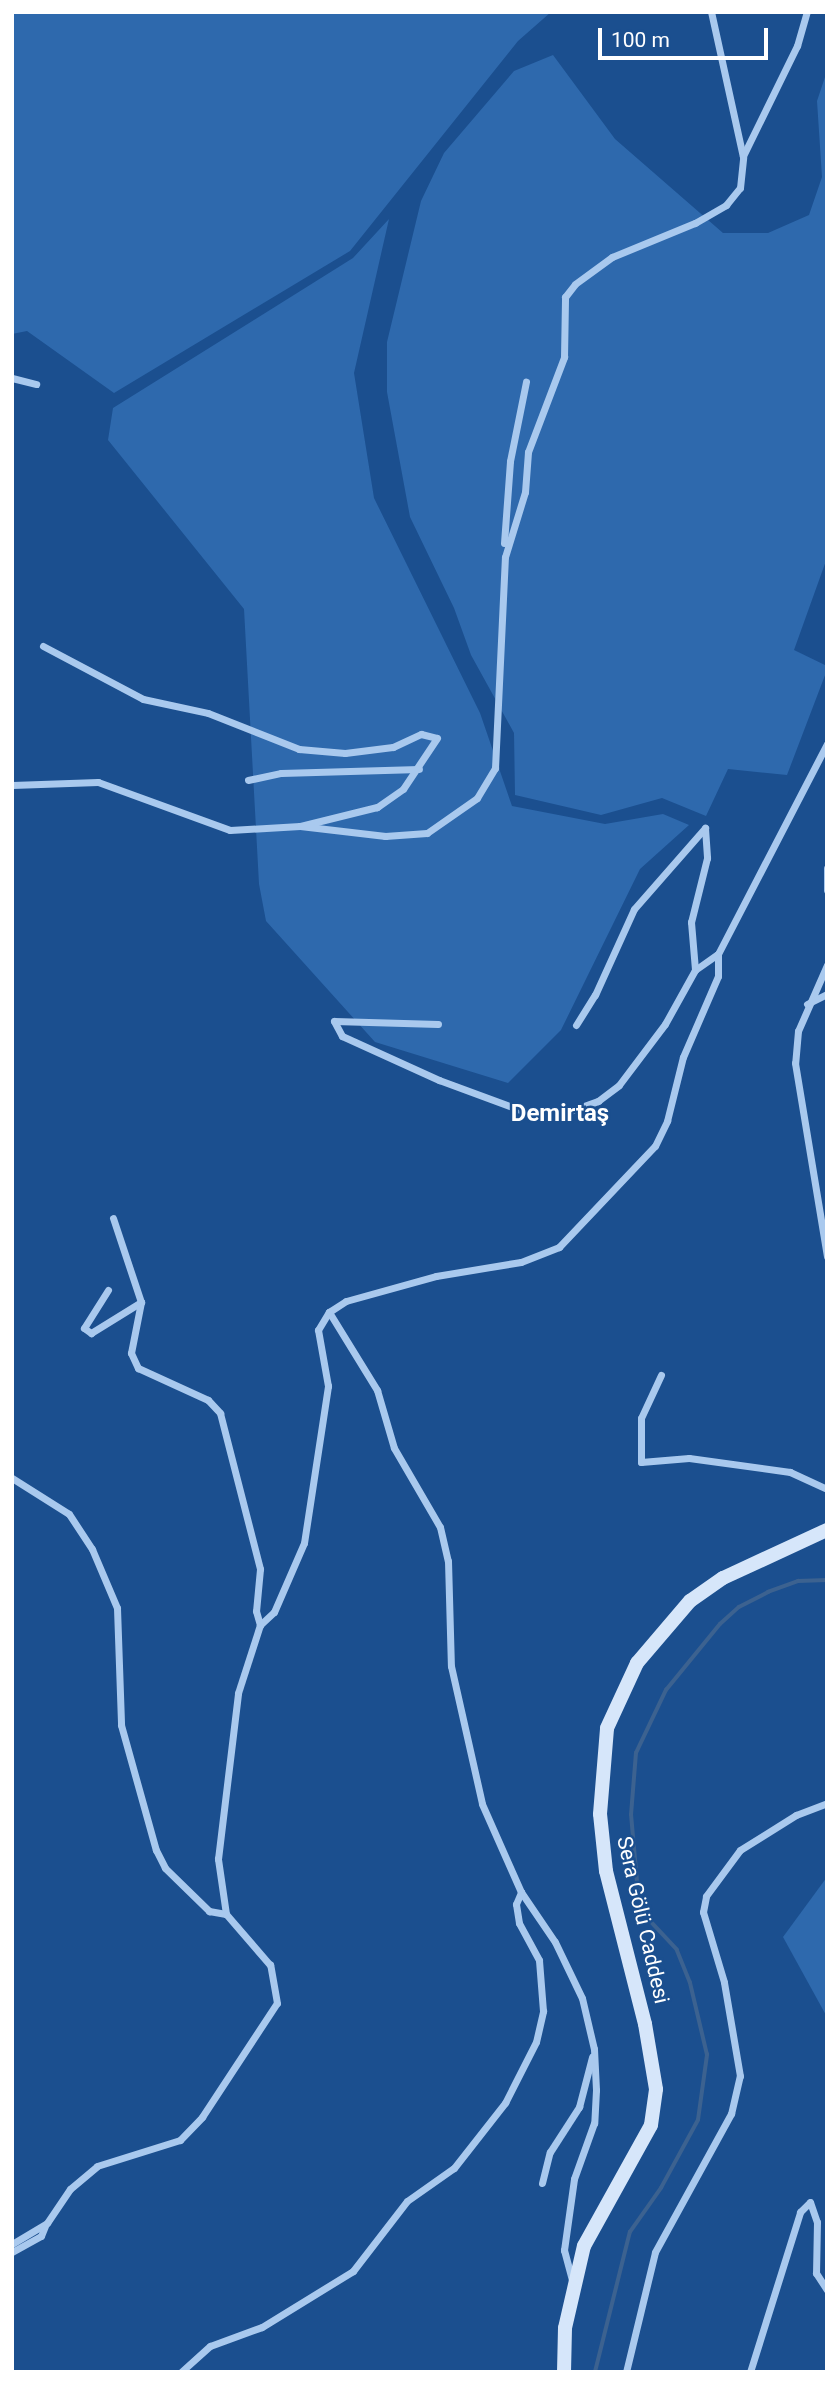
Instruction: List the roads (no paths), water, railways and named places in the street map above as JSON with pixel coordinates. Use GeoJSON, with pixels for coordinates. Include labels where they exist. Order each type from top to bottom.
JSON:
{"type":"FeatureCollection","features":[{"type":"Feature","properties":{"kind":"main road","name":"Sera Gölü Caddesi"},"geometry":{"type":"LineString","coordinates":[[564,2372],[565,2328],[584,2246],[651,2125],[656,2089],[645,2024],[606,1871],[600,1814],[607,1728],[637,1663],[690,1601],[723,1578],[827,1530]]}},
{"type":"Feature","properties":{"kind":"street"},"geometry":{"type":"LineString","coordinates":[[505,558],[525,492],[528,452],[565,357],[565,297],[575,284],[612,257],[726,205],[740,188],[743,157],[711,12]]}},
{"type":"Feature","properties":{"kind":"street"},"geometry":{"type":"LineString","coordinates":[[743,157],[797,46],[807,12]]}},
{"type":"Feature","properties":{"kind":"street"},"geometry":{"type":"LineString","coordinates":[[12,378],[36,384]]}},
{"type":"Feature","properties":{"kind":"street"},"geometry":{"type":"LineString","coordinates":[[12,785],[98,782],[230,830],[300,826],[385,836],[427,833],[477,798],[495,768],[508,476],[526,382]]}},
{"type":"Feature","properties":{"kind":"street"},"geometry":{"type":"LineString","coordinates":[[43,646],[143,699],[208,713],[299,749],[345,753],[393,747],[421,734],[437,738],[419,769],[403,789],[377,807],[300,826]]}},
{"type":"Feature","properties":{"kind":"street"},"geometry":{"type":"LineString","coordinates":[[12,2252],[41,2236],[47,2222],[76,2183],[97,2166],[180,2140],[202,2118],[269,2020],[277,2003],[270,1965],[226,1914],[218,1859],[220,1826],[238,1693],[260,1625],[274,1612],[304,1543],[328,1386],[318,1330],[330,1312],[346,1301],[436,1276],[521,1262],[559,1247],[655,1146],[667,1121],[683,1057],[718,976],[718,954],[827,744]]}},
{"type":"Feature","properties":{"kind":"street"},"geometry":{"type":"LineString","coordinates":[[248,780],[289,772],[366,774],[419,769]]}},
{"type":"Feature","properties":{"kind":"street"},"geometry":{"type":"LineString","coordinates":[[576,1025],[596,995],[634,909],[705,828],[709,835],[707,858],[691,922],[695,970]]}},
{"type":"Feature","properties":{"kind":"street"},"geometry":{"type":"LineString","coordinates":[[827,868],[827,890]]}},
{"type":"Feature","properties":{"kind":"street"},"geometry":{"type":"LineString","coordinates":[[438,1024],[334,1021],[342,1036],[439,1080],[531,1114],[556,1116],[598,1101],[619,1085],[665,1024],[695,970],[718,954]]}},
{"type":"Feature","properties":{"kind":"street"},"geometry":{"type":"LineString","coordinates":[[827,965],[807,1005],[795,1063],[827,1256]]}},
{"type":"Feature","properties":{"kind":"street"},"geometry":{"type":"LineString","coordinates":[[807,1005],[827,994]]}},
{"type":"Feature","properties":{"kind":"street"},"geometry":{"type":"LineString","coordinates":[[113,1218],[141,1302],[131,1353],[138,1368],[208,1400],[220,1413],[260,1569],[256,1611],[260,1625]]}},
{"type":"Feature","properties":{"kind":"street"},"geometry":{"type":"LineString","coordinates":[[108,1290],[84,1328],[91,1333],[141,1302]]}},
{"type":"Feature","properties":{"kind":"street"},"geometry":{"type":"LineString","coordinates":[[330,1312],[377,1390],[394,1447],[440,1527],[448,1561],[451,1666],[482,1804],[521,1892],[555,1942],[582,1998],[594,2049],[594,2123],[574,2179],[564,2250],[574,2285]]}},
{"type":"Feature","properties":{"kind":"street"},"geometry":{"type":"LineString","coordinates":[[661,1375],[641,1418],[641,1462],[689,1458],[790,1472],[827,1489]]}},
{"type":"Feature","properties":{"kind":"street"},"geometry":{"type":"LineString","coordinates":[[12,1478],[69,1514],[92,1549],[117,1608],[121,1724],[156,1850],[165,1868],[209,1910],[226,1914]]}},
{"type":"Feature","properties":{"kind":"street"},"geometry":{"type":"LineString","coordinates":[[626,2372],[654,2252],[731,2114],[740,2076],[724,1982],[703,1912],[706,1895],[740,1850],[796,1815],[827,1803]]}},
{"type":"Feature","properties":{"kind":"street"},"geometry":{"type":"LineString","coordinates":[[181,2372],[211,2346],[262,2327],[353,2272],[407,2201],[454,2168],[505,2103],[536,2042],[543,2011],[539,1960],[519,1923],[516,1904],[521,1892]]}},
{"type":"Feature","properties":{"kind":"street"},"geometry":{"type":"LineString","coordinates":[[542,2183],[550,2152],[579,2107],[594,2049]]}},
{"type":"Feature","properties":{"kind":"street"},"geometry":{"type":"LineString","coordinates":[[750,2372],[800,2211],[810,2202],[817,2222],[816,2273],[827,2290]]}},
{"type":"Feature","properties":{"kind":"street"},"geometry":{"type":"LineString","coordinates":[[12,2244],[47,2222]]}},
{"type":"Feature","properties":{"kind":"waterway"},"geometry":{"type":"LineString","coordinates":[[595,2372],[630,2232],[661,2188],[698,2120],[707,2055],[690,1983],[677,1950],[646,1917],[638,1893],[631,1815],[636,1753],[666,1690],[720,1624],[739,1607],[768,1592],[798,1581],[827,1580]]}},
{"type":"Feature","properties":{"kind":"district","name":"Demirtaş"},"geometry":{"type":"Point","coordinates":[560,1114]}}]}
